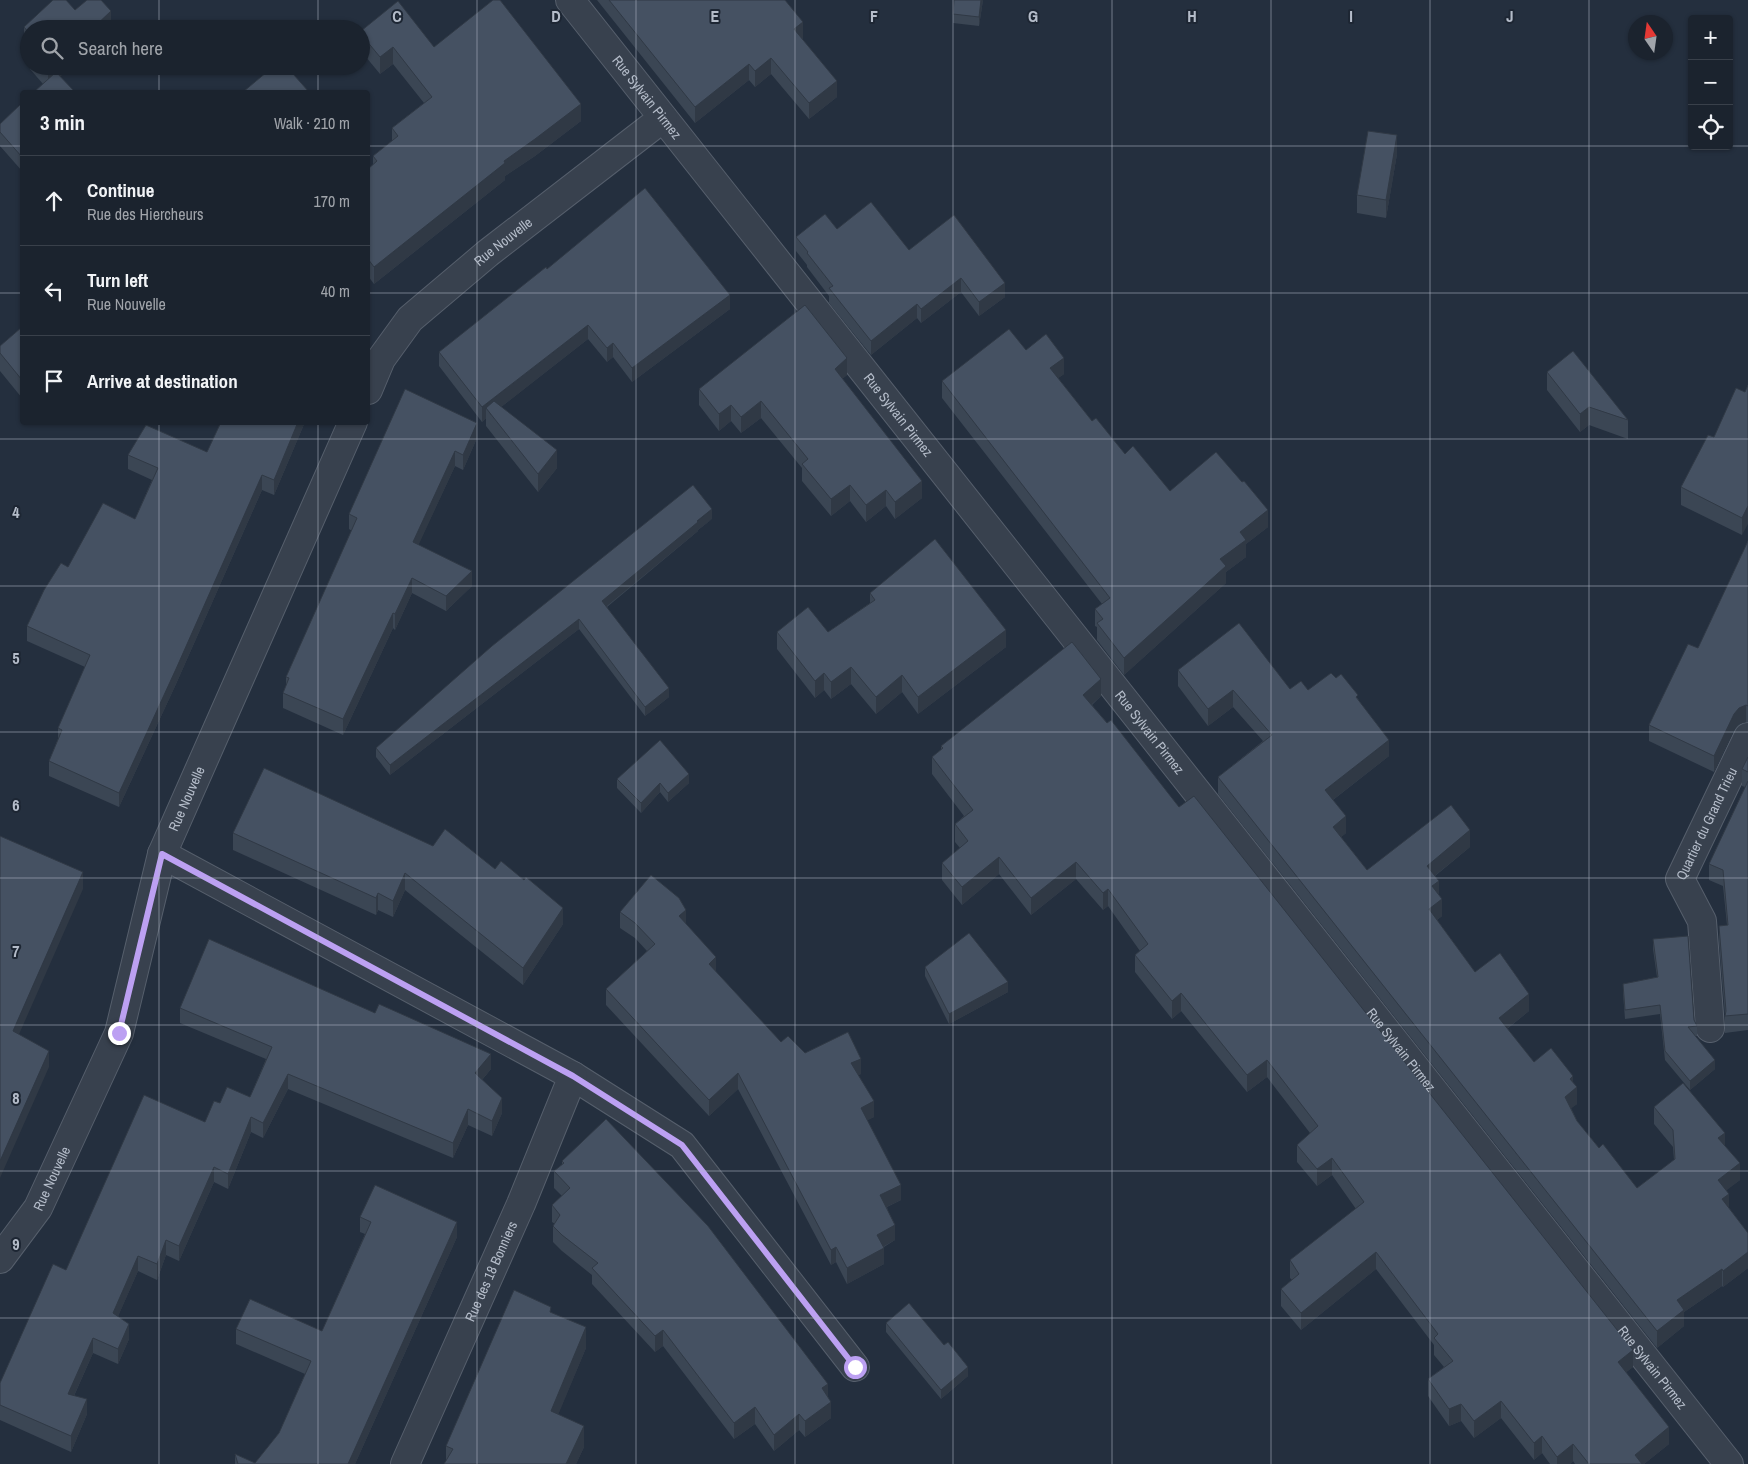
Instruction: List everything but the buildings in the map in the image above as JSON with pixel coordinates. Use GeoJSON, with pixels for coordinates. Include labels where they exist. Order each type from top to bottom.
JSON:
{"type":"FeatureCollection","features":[{"type":"Feature","properties":{"kind":"street","name":"Rue Sylvain Pirmez"},"geometry":{"type":"LineString","coordinates":[[570,0],[1729,1464]]}},
{"type":"Feature","properties":{"kind":"street","name":"Rue Nouvelle"},"geometry":{"type":"LineString","coordinates":[[370,385],[381,359],[410,319],[488,253],[663,118]]}},
{"type":"Feature","properties":{"kind":"street","name":"Rue Nouvelle"},"geometry":{"type":"LineString","coordinates":[[0,1259],[38,1208],[119,1033],[162,854],[352,425]]}},
{"type":"Feature","properties":{"kind":"street","name":"Quartier du Grand Trieu"},"geometry":{"type":"LineString","coordinates":[[1710,1028],[1702,921],[1680,880],[1748,737]]}},
{"type":"Feature","properties":{"kind":"street"},"geometry":{"type":"LineString","coordinates":[[162,854],[573,1076],[682,1145],[855,1367]]}},
{"type":"Feature","properties":{"kind":"street","name":"Rue des 18 Bonniers"},"geometry":{"type":"LineString","coordinates":[[405,1464],[521,1204],[573,1076]]}},
{"type":"Feature","properties":{"kind":"route"},"geometry":{"type":"LineString","coordinates":[[119,1033],[162,854],[573,1076],[682,1145],[855,1367]]}}]}
